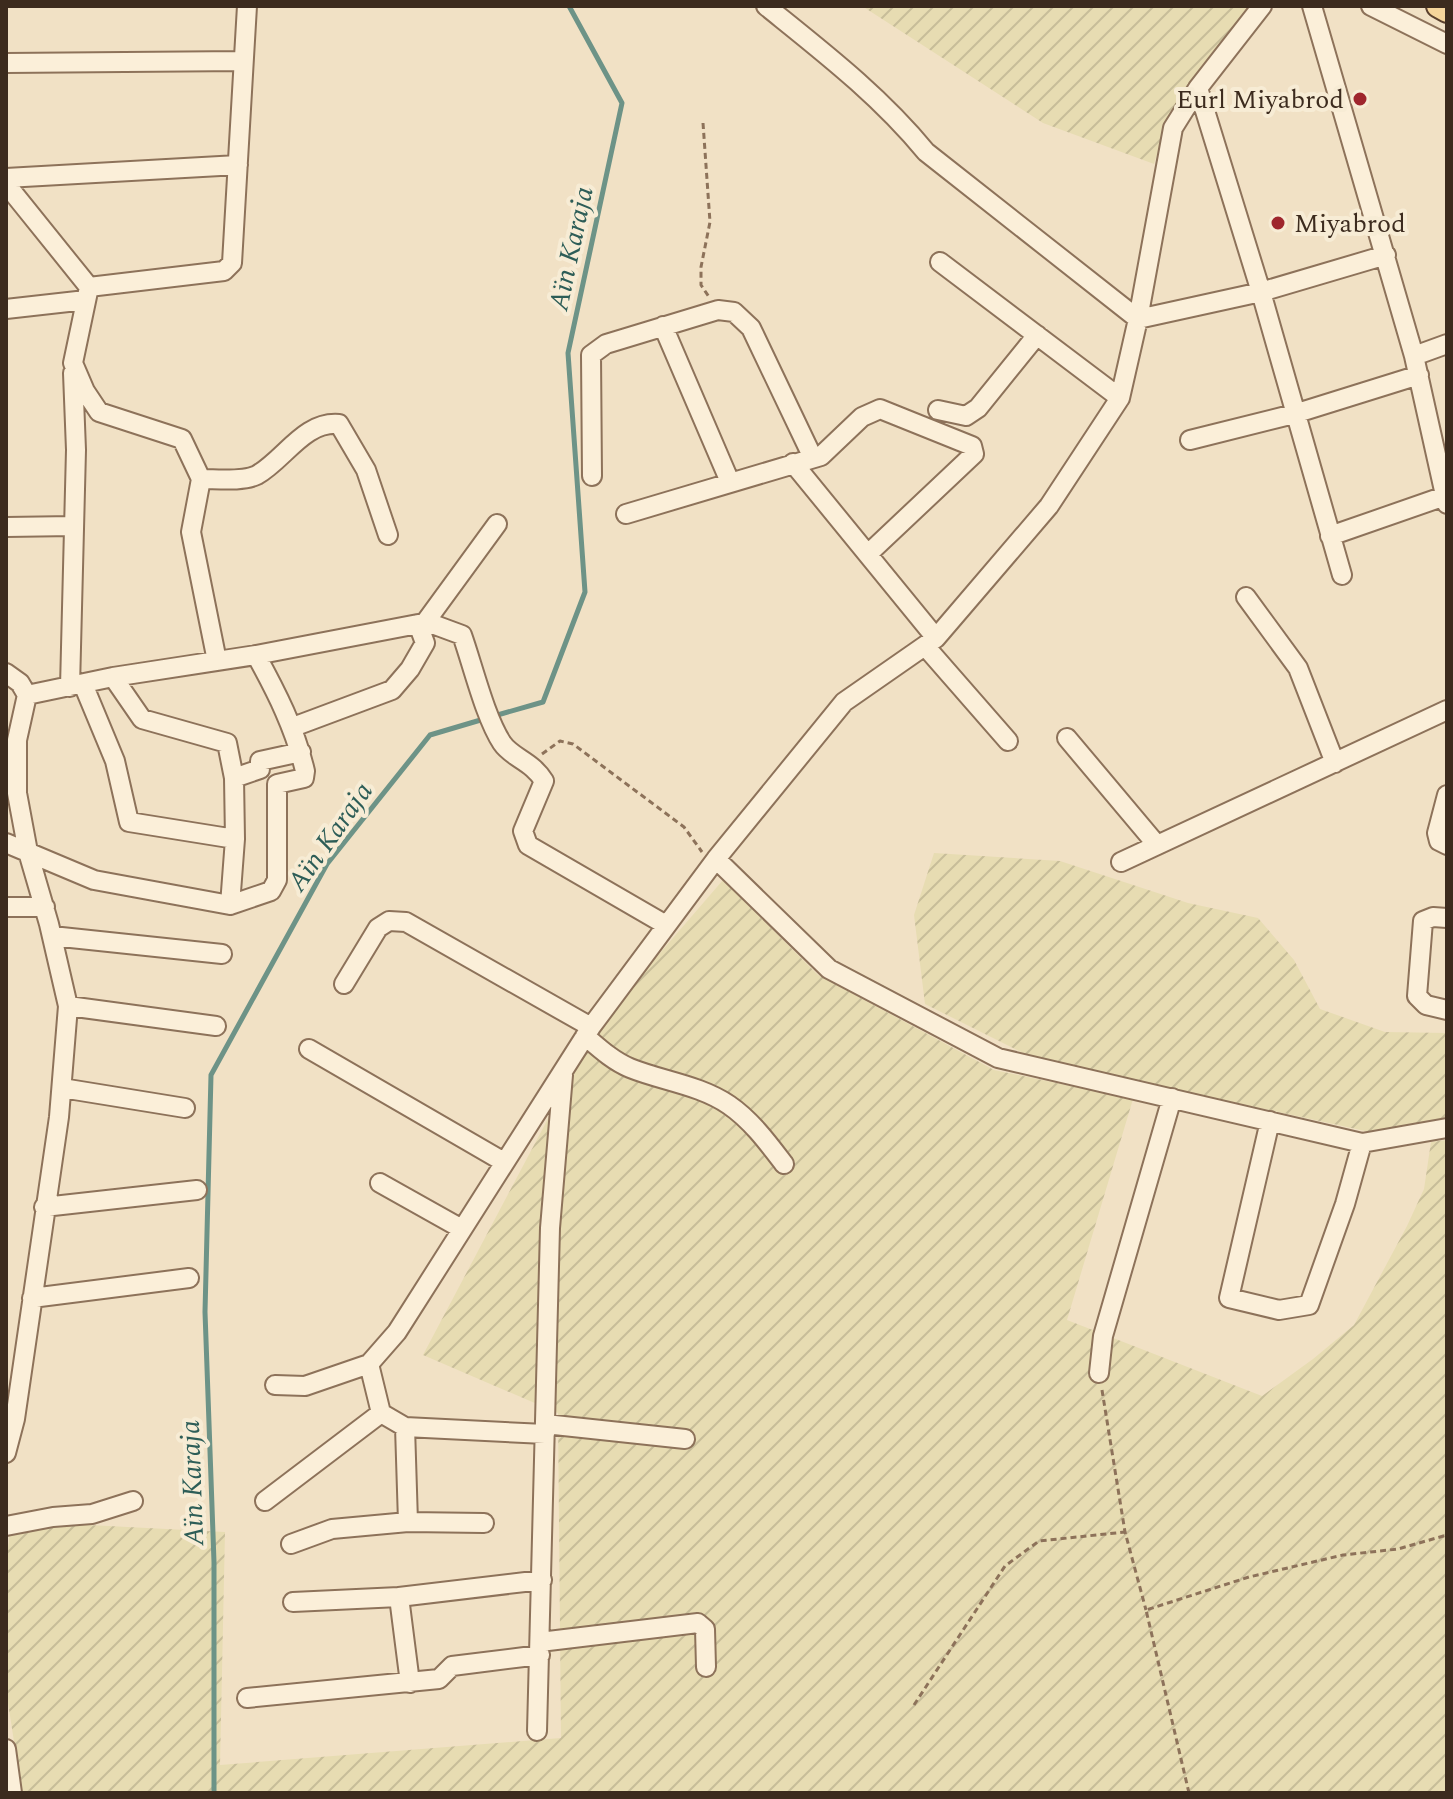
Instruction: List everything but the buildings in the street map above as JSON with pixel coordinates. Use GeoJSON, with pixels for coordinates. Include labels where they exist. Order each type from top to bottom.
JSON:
{"type":"FeatureCollection","features":[{"type":"Feature","properties":{"kind":"main road"},"geometry":{"type":"LineString","coordinates":[[1438,6],[1447,11]]}},
{"type":"Feature","properties":{"kind":"street"},"geometry":{"type":"LineString","coordinates":[[6,309],[224,271],[229,267],[232,263],[247,6]]}},
{"type":"Feature","properties":{"kind":"street"},"geometry":{"type":"LineString","coordinates":[[766,6],[856,78],[926,152],[1138,319]]}},
{"type":"Feature","properties":{"kind":"street"},"geometry":{"type":"LineString","coordinates":[[275,1385],[305,1386],[369,1364],[397,1332],[588,1032],[714,862],[844,702],[930,642],[1049,506],[1120,398],[1138,319],[1173,128],[1198,88],[1262,6]]}},
{"type":"Feature","properties":{"kind":"street"},"geometry":{"type":"LineString","coordinates":[[1312,6],[1414,356],[1446,500],[1330,536]]}},
{"type":"Feature","properties":{"kind":"street"},"geometry":{"type":"LineString","coordinates":[[1371,6],[1447,44]]}},
{"type":"Feature","properties":{"kind":"street"},"geometry":{"type":"LineString","coordinates":[[6,63],[243,61]]}},
{"type":"Feature","properties":{"kind":"street"},"geometry":{"type":"LineString","coordinates":[[1198,88],[1261,292],[1342,575]]}},
{"type":"Feature","properties":{"kind":"street"},"geometry":{"type":"LineString","coordinates":[[6,181],[238,165]]}},
{"type":"Feature","properties":{"kind":"street"},"geometry":{"type":"LineString","coordinates":[[6,181],[87,293],[73,363],[76,686],[115,761],[129,822],[235,839]]}},
{"type":"Feature","properties":{"kind":"street"},"geometry":{"type":"LineString","coordinates":[[1138,319],[1261,292],[1386,255]]}},
{"type":"Feature","properties":{"kind":"street"},"geometry":{"type":"LineString","coordinates":[[940,262],[1120,398]]}},
{"type":"Feature","properties":{"kind":"street"},"geometry":{"type":"LineString","coordinates":[[592,476],[591,355],[606,344],[718,310],[734,312],[751,328],[813,458]]}},
{"type":"Feature","properties":{"kind":"street"},"geometry":{"type":"LineString","coordinates":[[663,326],[730,482]]}},
{"type":"Feature","properties":{"kind":"street"},"geometry":{"type":"LineString","coordinates":[[938,410],[966,416],[978,408],[1037,335]]}},
{"type":"Feature","properties":{"kind":"street"},"geometry":{"type":"LineString","coordinates":[[1414,356],[1447,344]]}},
{"type":"Feature","properties":{"kind":"street"},"geometry":{"type":"LineString","coordinates":[[73,363],[85,391],[99,412],[182,439],[201,479],[191,532],[217,661]]}},
{"type":"Feature","properties":{"kind":"street"},"geometry":{"type":"LineString","coordinates":[[1190,440],[1294,414],[1419,375]]}},
{"type":"Feature","properties":{"kind":"street"},"geometry":{"type":"LineString","coordinates":[[626,514],[821,456],[862,417],[880,409],[972,446],[974,454],[868,554]]}},
{"type":"Feature","properties":{"kind":"street"},"geometry":{"type":"LineString","coordinates":[[201,479],[255,476],[310,431],[326,423],[339,424],[366,470],[388,535]]}},
{"type":"Feature","properties":{"kind":"street"},"geometry":{"type":"LineString","coordinates":[[793,463],[868,554],[930,642],[1008,741]]}},
{"type":"Feature","properties":{"kind":"street"},"geometry":{"type":"LineString","coordinates":[[293,727],[392,690],[410,669],[425,643],[421,624],[497,524]]}},
{"type":"Feature","properties":{"kind":"street"},"geometry":{"type":"LineString","coordinates":[[6,527],[73,526]]}},
{"type":"Feature","properties":{"kind":"street"},"geometry":{"type":"LineString","coordinates":[[1246,597],[1298,668],[1335,763]]}},
{"type":"Feature","properties":{"kind":"street"},"geometry":{"type":"LineString","coordinates":[[27,695],[113,677],[256,655],[421,624],[435,625],[462,635],[500,740],[536,768],[544,781],[523,831],[528,845],[666,925]]}},
{"type":"Feature","properties":{"kind":"street"},"geometry":{"type":"LineString","coordinates":[[6,843],[94,880],[230,905],[271,891],[277,880],[277,784],[304,778],[305,771],[293,727],[256,655]]}},
{"type":"Feature","properties":{"kind":"street"},"geometry":{"type":"LineString","coordinates":[[6,673],[20,683],[27,695],[17,740],[17,793],[28,852],[45,907],[68,1006],[62,1088],[15,1419],[6,1453]]}},
{"type":"Feature","properties":{"kind":"street"},"geometry":{"type":"LineString","coordinates":[[113,677],[142,719],[227,743],[234,778],[235,839],[230,905]]}},
{"type":"Feature","properties":{"kind":"street"},"geometry":{"type":"LineString","coordinates":[[1121,862],[1440,713],[1447,731]]}},
{"type":"Feature","properties":{"kind":"street"},"geometry":{"type":"LineString","coordinates":[[1067,738],[1157,845]]}},
{"type":"Feature","properties":{"kind":"street"},"geometry":{"type":"LineString","coordinates":[[234,778],[260,769],[260,761],[301,752]]}},
{"type":"Feature","properties":{"kind":"street"},"geometry":{"type":"LineString","coordinates":[[1447,795],[1437,833],[1439,841],[1447,845]]}},
{"type":"Feature","properties":{"kind":"street"},"geometry":{"type":"LineString","coordinates":[[714,862],[829,969],[998,1058],[1362,1143],[1447,1128]]}},
{"type":"Feature","properties":{"kind":"street"},"geometry":{"type":"LineString","coordinates":[[6,907],[45,907]]}},
{"type":"Feature","properties":{"kind":"street"},"geometry":{"type":"LineString","coordinates":[[1447,918],[1433,917],[1423,921],[1417,996],[1426,1005],[1447,1010]]}},
{"type":"Feature","properties":{"kind":"street"},"geometry":{"type":"LineString","coordinates":[[344,984],[378,928],[389,921],[406,922],[588,1032],[609,1057],[628,1068],[701,1091],[729,1105],[763,1137],[784,1164]]}},
{"type":"Feature","properties":{"kind":"street"},"geometry":{"type":"LineString","coordinates":[[52,936],[222,954]]}},
{"type":"Feature","properties":{"kind":"street"},"geometry":{"type":"LineString","coordinates":[[68,1006],[216,1026]]}},
{"type":"Feature","properties":{"kind":"street"},"geometry":{"type":"LineString","coordinates":[[309,1049],[504,1162]]}},
{"type":"Feature","properties":{"kind":"street"},"geometry":{"type":"LineString","coordinates":[[537,1731],[550,1228],[563,1070]]}},
{"type":"Feature","properties":{"kind":"street"},"geometry":{"type":"LineString","coordinates":[[62,1088],[185,1108]]}},
{"type":"Feature","properties":{"kind":"street"},"geometry":{"type":"LineString","coordinates":[[1099,1373],[1103,1336],[1172,1098]]}},
{"type":"Feature","properties":{"kind":"street"},"geometry":{"type":"LineString","coordinates":[[1270,1121],[1229,1298],[1279,1310],[1309,1305],[1345,1204],[1362,1143]]}},
{"type":"Feature","properties":{"kind":"street"},"geometry":{"type":"LineString","coordinates":[[380,1183],[462,1229]]}},
{"type":"Feature","properties":{"kind":"street"},"geometry":{"type":"LineString","coordinates":[[44,1207],[197,1190]]}},
{"type":"Feature","properties":{"kind":"street"},"geometry":{"type":"LineString","coordinates":[[32,1298],[189,1278]]}},
{"type":"Feature","properties":{"kind":"street"},"geometry":{"type":"LineString","coordinates":[[369,1364],[381,1413],[405,1427],[545,1429],[685,1439]]}},
{"type":"Feature","properties":{"kind":"street"},"geometry":{"type":"LineString","coordinates":[[265,1501],[381,1413]]}},
{"type":"Feature","properties":{"kind":"street"},"geometry":{"type":"LineString","coordinates":[[405,1427],[408,1522]]}},
{"type":"Feature","properties":{"kind":"street"},"geometry":{"type":"LineString","coordinates":[[6,1526],[53,1517],[92,1514],[133,1501]]}},
{"type":"Feature","properties":{"kind":"street"},"geometry":{"type":"LineString","coordinates":[[291,1544],[332,1529],[408,1522],[484,1523]]}},
{"type":"Feature","properties":{"kind":"street"},"geometry":{"type":"LineString","coordinates":[[293,1602],[399,1597],[542,1580]]}},
{"type":"Feature","properties":{"kind":"street"},"geometry":{"type":"LineString","coordinates":[[399,1597],[410,1683]]}},
{"type":"Feature","properties":{"kind":"street"},"geometry":{"type":"LineString","coordinates":[[247,1698],[439,1679],[452,1666],[540,1648],[698,1623],[705,1629],[706,1667]]}},
{"type":"Feature","properties":{"kind":"street"},"geometry":{"type":"LineString","coordinates":[[6,1749],[12,1793]]}},
{"type":"Feature","properties":{"kind":"path"},"geometry":{"type":"LineString","coordinates":[[703,123],[710,222],[701,267],[701,285],[718,310]]}},
{"type":"Feature","properties":{"kind":"path"},"geometry":{"type":"LineString","coordinates":[[530,763],[560,741],[573,744],[684,827],[714,862]]}},
{"type":"Feature","properties":{"kind":"path"},"geometry":{"type":"LineString","coordinates":[[1099,1373],[1125,1532],[1189,1793]]}},
{"type":"Feature","properties":{"kind":"path"},"geometry":{"type":"LineString","coordinates":[[914,1705],[1005,1566],[1039,1541],[1125,1532]]}},
{"type":"Feature","properties":{"kind":"path"},"geometry":{"type":"LineString","coordinates":[[1146,1610],[1249,1577],[1343,1555],[1398,1549],[1447,1535]]}},
{"type":"Feature","properties":{"kind":"shaded area"},"geometry":{"type":"Polygon","coordinates":[[[862,6],[1254,6],[1166,124],[1154,164],[1043,123],[862,6]]]}},
{"type":"Feature","properties":{"kind":"shaded area"},"geometry":{"type":"Polygon","coordinates":[[[934,853],[1060,861],[1188,903],[1258,918],[1294,960],[1320,1009],[1385,1032],[1447,1033],[1447,1118],[1370,1132],[1035,1059],[925,1004],[914,915],[934,853]]]}},
{"type":"Feature","properties":{"kind":"shaded area"},"geometry":{"type":"Polygon","coordinates":[[[723,880],[818,975],[994,1070],[1133,1099],[1067,1320],[1262,1396],[1354,1325],[1424,1189],[1431,1142],[1447,1140],[1447,1793],[22,1793],[6,1690],[6,1567],[11,1521],[225,1532],[220,1765],[561,1738],[558,1413],[423,1355],[597,1026],[723,880]]]}},
{"type":"Feature","properties":{"kind":"waterway","name":"Aïn Karaja"},"geometry":{"type":"LineString","coordinates":[[494,716],[543,702],[585,592],[568,353],[622,103],[569,6]]}},
{"type":"Feature","properties":{"kind":"waterway","name":"Aïn Karaja"},"geometry":{"type":"LineString","coordinates":[[214,1793],[214,1562],[205,1312],[211,1075],[327,864],[430,735],[484,719]]}},
{"type":"Feature","properties":{"kind":"place","name":"Eurl Miyabrod"},"geometry":{"type":"Point","coordinates":[1360,99]}},
{"type":"Feature","properties":{"kind":"place","name":"Miyabrod"},"geometry":{"type":"Point","coordinates":[1278,223]}}]}
